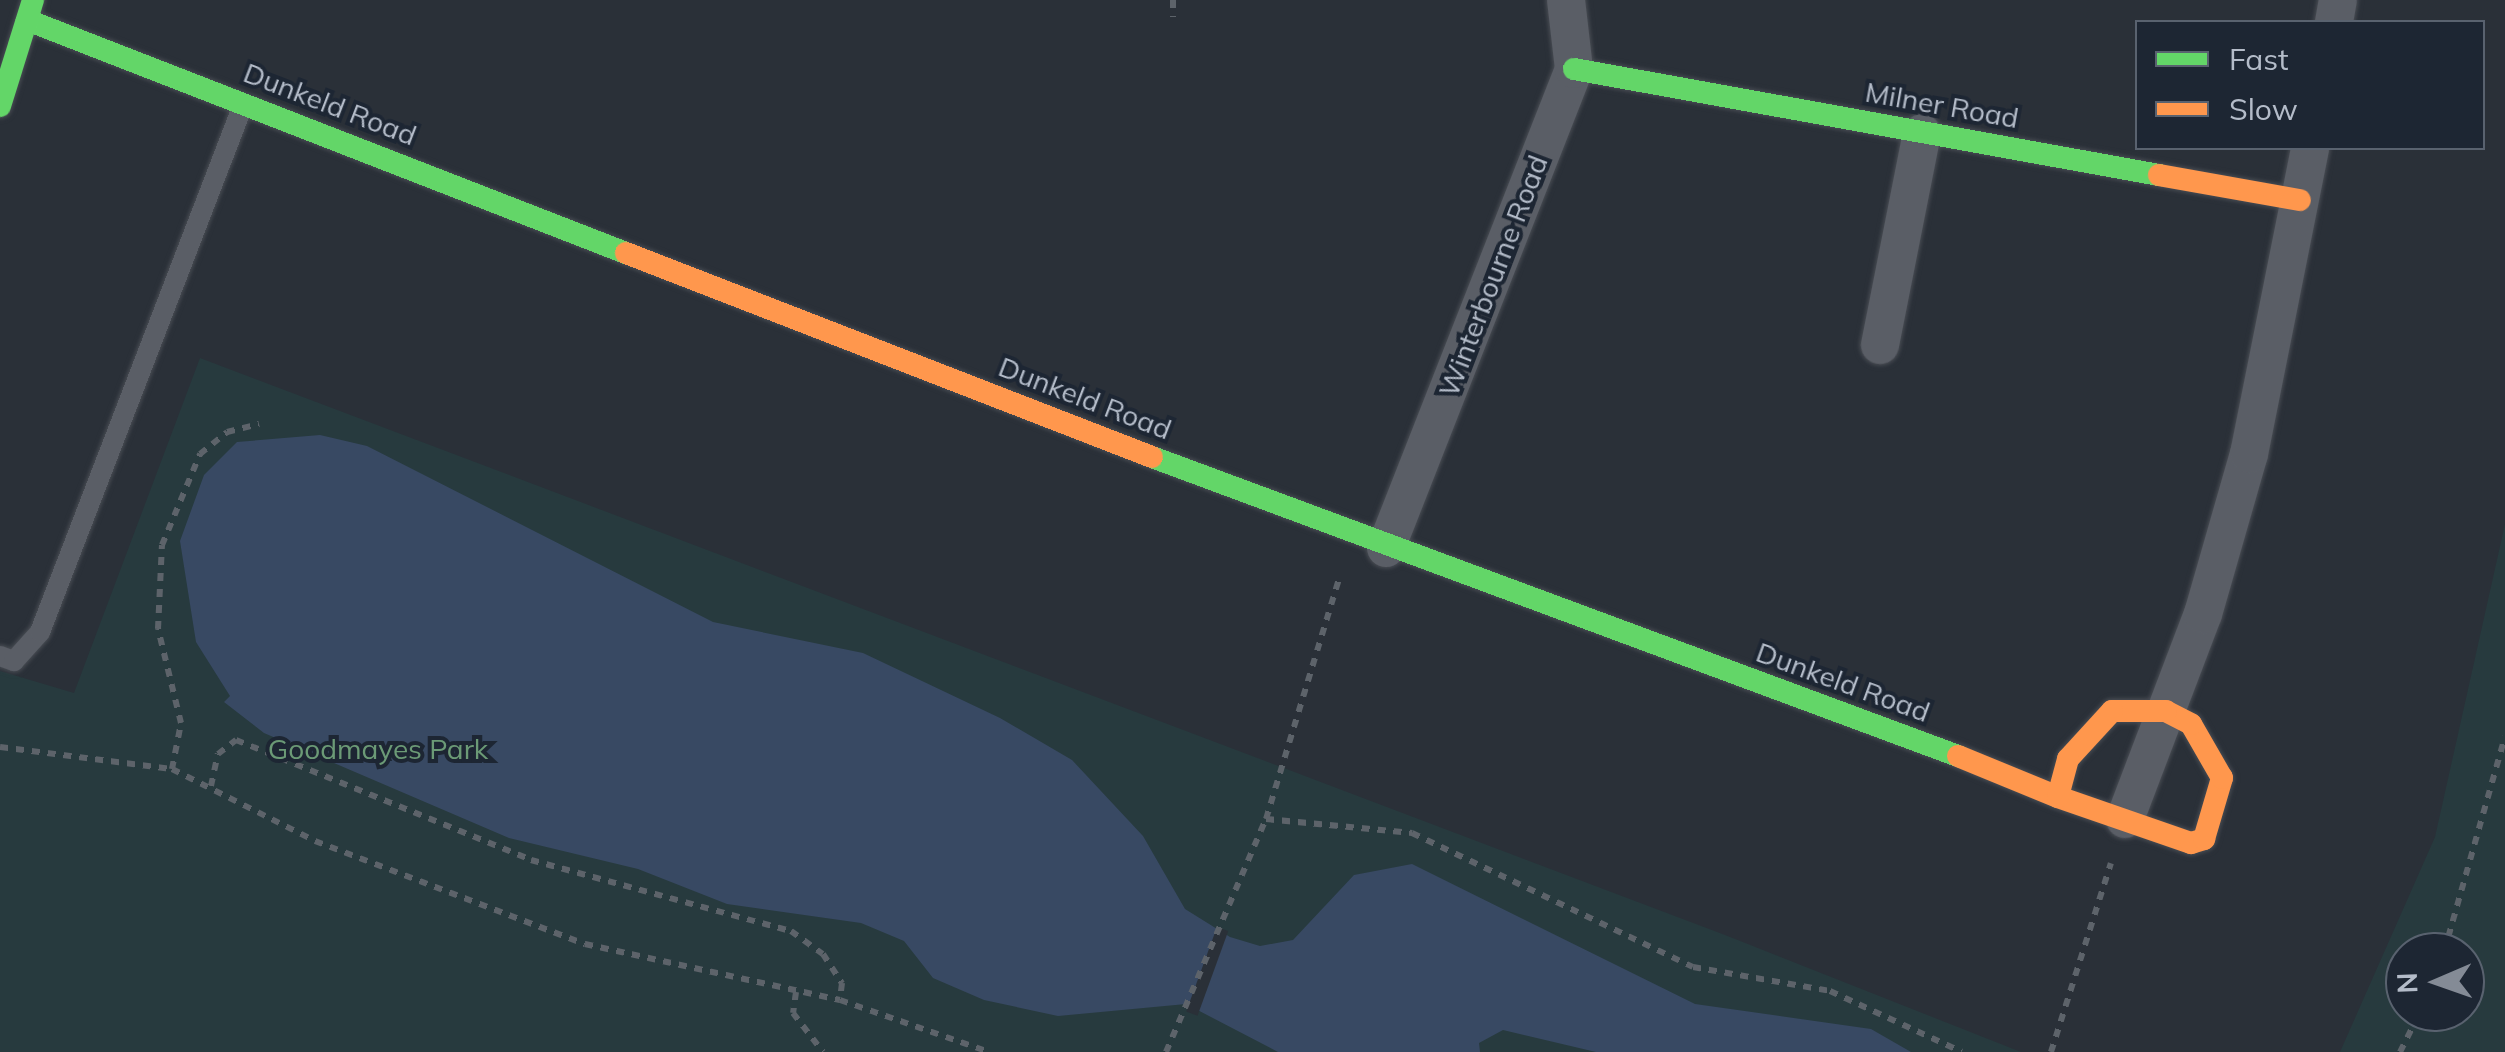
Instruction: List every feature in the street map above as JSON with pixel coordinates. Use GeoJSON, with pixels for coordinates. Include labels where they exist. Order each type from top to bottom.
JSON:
{"type":"FeatureCollection","features":[{"type":"Feature","properties":{"kind":"street","name":"Winterbourne Road"},"geometry":{"type":"LineString","coordinates":[[1370,541],[1574,69],[1566,0]]}},
{"type":"Feature","properties":{"kind":"street","name":"Dunkeld Road"},"geometry":{"type":"LineString","coordinates":[[30,10],[244,103],[1370,541],[2191,843],[2215,816],[2222,778],[2210,745],[2166,711]]}},
{"type":"Feature","properties":{"kind":"street"},"geometry":{"type":"LineString","coordinates":[[0,106],[30,10]]}},
{"type":"Feature","properties":{"kind":"street","name":"Milner Road"},"geometry":{"type":"LineString","coordinates":[[1574,69],[2300,200]]}},
{"type":"Feature","properties":{"kind":"street"},"geometry":{"type":"LineString","coordinates":[[1880,346],[1922,133]]}},
{"type":"Feature","properties":{"kind":"street"},"geometry":{"type":"LineString","coordinates":[[2125,819],[2166,711],[2249,454],[2310,150]]}},
{"type":"Feature","properties":{"kind":"street"},"geometry":{"type":"LineString","coordinates":[[2058,797],[2088,730],[2112,711],[2166,711]]}},
{"type":"Feature","properties":{"kind":"lane"},"geometry":{"type":"LineString","coordinates":[[0,656],[14,661],[40,632],[244,103]]}},
{"type":"Feature","properties":{"kind":"path"},"geometry":{"type":"LineString","coordinates":[[1173,0],[1174,17]]}},
{"type":"Feature","properties":{"kind":"path"},"geometry":{"type":"LineString","coordinates":[[172,770],[182,722],[158,629],[162,545],[200,454],[228,432],[259,424]]}},
{"type":"Feature","properties":{"kind":"path"},"geometry":{"type":"LineString","coordinates":[[1166,1052],[1230,912],[1370,541]]}},
{"type":"Feature","properties":{"kind":"path"},"geometry":{"type":"LineString","coordinates":[[2450,932],[2505,736]]}},
{"type":"Feature","properties":{"kind":"path"},"geometry":{"type":"LineString","coordinates":[[211,786],[218,754],[236,740],[530,860],[791,931],[824,954],[842,983],[840,1000]]}},
{"type":"Feature","properties":{"kind":"path"},"geometry":{"type":"LineString","coordinates":[[0,747],[172,770],[211,786],[315,841],[586,944],[840,1000],[989,1052]]}},
{"type":"Feature","properties":{"kind":"path"},"geometry":{"type":"LineString","coordinates":[[1266,819],[1412,834],[1693,967],[1830,991],[1962,1052]]}},
{"type":"Feature","properties":{"kind":"path"},"geometry":{"type":"LineString","coordinates":[[2051,1052],[2125,819]]}},
{"type":"Feature","properties":{"kind":"path"},"geometry":{"type":"LineString","coordinates":[[796,992],[793,1013],[822,1052]]}},
{"type":"Feature","properties":{"kind":"green space","name":"Goodmayes Park"},"geometry":{"type":"Polygon","coordinates":[[[200,358],[1725,935],[2021,1052],[0,1052],[0,671],[74,693],[200,358]]]}},
{"type":"Feature","properties":{"kind":"green space"},"geometry":{"type":"Polygon","coordinates":[[[2505,524],[2505,1052],[2340,1052],[2385,950],[2385,1032],[2485,1032],[2485,932],[2393,932],[2435,837],[2505,524]]]}},
{"type":"Feature","properties":{"kind":"water"},"geometry":{"type":"Polygon","coordinates":[[[320,435],[367,446],[713,622],[863,653],[1000,718],[1072,760],[1143,836],[1185,909],[1230,937],[1260,946],[1293,940],[1354,875],[1412,864],[1695,1004],[1871,1029],[1911,1052],[1596,1052],[1503,1030],[1479,1043],[1480,1052],[1278,1052],[1186,1004],[1058,1016],[984,1000],[933,978],[904,941],[861,923],[727,904],[638,869],[509,838],[264,733],[224,702],[230,696],[196,642],[180,541],[204,475],[237,442],[320,435]]]}},
{"type":"Feature","properties":{"kind":"pier"},"geometry":{"type":"Polygon","coordinates":[[[1217,927],[1228,931],[1197,1016],[1186,1012],[1217,927]]]}},
{"type":"Feature","properties":{"kind":"traffic: fast"},"geometry":{"type":"LineString","coordinates":[[0,106],[33,0]]}},
{"type":"Feature","properties":{"kind":"traffic: fast"},"geometry":{"type":"LineString","coordinates":[[27,20],[626,253]]}},
{"type":"Feature","properties":{"kind":"traffic: fast"},"geometry":{"type":"LineString","coordinates":[[1574,69],[2159,175]]}},
{"type":"Feature","properties":{"kind":"traffic: fast"},"geometry":{"type":"LineString","coordinates":[[1152,457],[1958,756]]}},
{"type":"Feature","properties":{"kind":"traffic: slow"},"geometry":{"type":"LineString","coordinates":[[2159,175],[2300,200]]}},
{"type":"Feature","properties":{"kind":"traffic: slow"},"geometry":{"type":"LineString","coordinates":[[626,253],[1152,457]]}},
{"type":"Feature","properties":{"kind":"traffic: slow"},"geometry":{"type":"LineString","coordinates":[[1958,756],[2058,797],[2191,843],[2204,839],[2222,778],[2191,724],[2166,711],[2112,711],[2068,759],[2058,797]]}}]}
